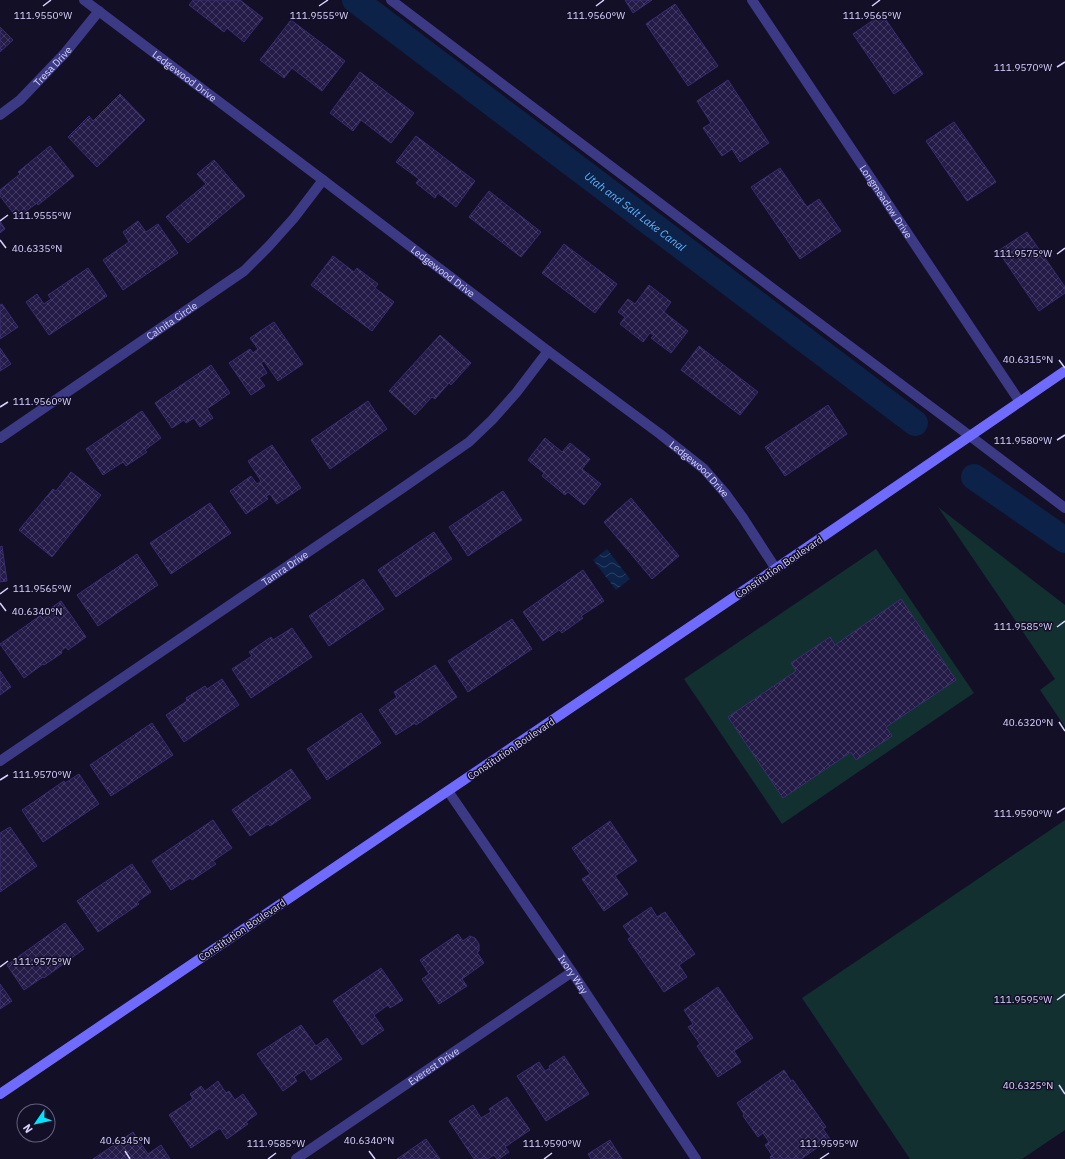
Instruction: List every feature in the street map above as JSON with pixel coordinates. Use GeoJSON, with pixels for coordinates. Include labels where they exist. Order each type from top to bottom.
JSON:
{"type":"FeatureCollection","features":[{"type":"Feature","properties":{"kind":"main road","name":"Constitution Boulevard"},"geometry":{"type":"LineString","coordinates":[[0,1094],[776,569],[1065,371]]}},
{"type":"Feature","properties":{"kind":"street","name":"Ledgewood Drive"},"geometry":{"type":"LineString","coordinates":[[84,0],[660,434],[704,469],[725,493],[776,569]]}},
{"type":"Feature","properties":{"kind":"street"},"geometry":{"type":"LineString","coordinates":[[391,0],[1065,508]]}},
{"type":"Feature","properties":{"kind":"street","name":"Longmeadow Drive"},"geometry":{"type":"LineString","coordinates":[[752,0],[1020,402]]}},
{"type":"Feature","properties":{"kind":"street","name":"Tresa Drive"},"geometry":{"type":"LineString","coordinates":[[0,115],[20,100],[65,53],[99,12]]}},
{"type":"Feature","properties":{"kind":"street","name":"Calnita Circle"},"geometry":{"type":"LineString","coordinates":[[0,438],[244,271],[274,241],[294,218],[323,180]]}},
{"type":"Feature","properties":{"kind":"street","name":"Tamra Drive"},"geometry":{"type":"LineString","coordinates":[[0,761],[469,442],[492,420],[516,393],[548,351]]}},
{"type":"Feature","properties":{"kind":"street","name":"Ivory Way"},"geometry":{"type":"LineString","coordinates":[[448,791],[572,972],[696,1159]]}},
{"type":"Feature","properties":{"kind":"street","name":"Everest Drive"},"geometry":{"type":"LineString","coordinates":[[296,1159],[572,972]]}},
{"type":"Feature","properties":{"kind":"green space"},"geometry":{"type":"Polygon","coordinates":[[[938,507],[1065,605],[1065,727],[1040,690],[1055,679],[938,507]]]}},
{"type":"Feature","properties":{"kind":"green space"},"geometry":{"type":"Polygon","coordinates":[[[876,549],[974,693],[782,824],[684,679],[876,549]]]}},
{"type":"Feature","properties":{"kind":"green space"},"geometry":{"type":"Polygon","coordinates":[[[1065,820],[1065,1130],[1022,1159],[910,1159],[802,998],[1065,820]]]}},
{"type":"Feature","properties":{"kind":"water"},"geometry":{"type":"Polygon","coordinates":[[[607,549],[630,579],[616,590],[593,560],[607,549]]]}},
{"type":"Feature","properties":{"kind":"building"},"geometry":{"type":"Polygon","coordinates":[[[193,0],[240,0],[263,18],[244,42],[227,28],[224,32],[189,5],[193,0]]]}},
{"type":"Feature","properties":{"kind":"building"},"geometry":{"type":"Polygon","coordinates":[[[625,0],[652,0],[633,13],[625,0]]]}},
{"type":"Feature","properties":{"kind":"building"},"geometry":{"type":"Polygon","coordinates":[[[675,4],[718,66],[688,86],[646,24],[675,4]]]}},
{"type":"Feature","properties":{"kind":"building"},"geometry":{"type":"Polygon","coordinates":[[[882,14],[923,74],[894,94],[853,34],[882,14]]]}},
{"type":"Feature","properties":{"kind":"building"},"geometry":{"type":"Polygon","coordinates":[[[291,20],[345,61],[322,91],[292,68],[284,78],[260,60],[291,20]]]}},
{"type":"Feature","properties":{"kind":"building"},"geometry":{"type":"Polygon","coordinates":[[[0,27],[13,40],[0,52],[0,27]]]}},
{"type":"Feature","properties":{"kind":"building"},"geometry":{"type":"Polygon","coordinates":[[[360,72],[414,113],[391,143],[361,120],[353,131],[330,113],[360,72]]]}},
{"type":"Feature","properties":{"kind":"building"},"geometry":{"type":"Polygon","coordinates":[[[728,80],[769,143],[740,162],[732,149],[722,156],[703,128],[711,123],[697,101],[728,80]]]}},
{"type":"Feature","properties":{"kind":"building"},"geometry":{"type":"Polygon","coordinates":[[[120,94],[145,120],[97,167],[68,137],[89,116],[93,121],[120,94]]]}},
{"type":"Feature","properties":{"kind":"building"},"geometry":{"type":"Polygon","coordinates":[[[954,122],[996,182],[967,201],[926,141],[954,122]]]}},
{"type":"Feature","properties":{"kind":"building"},"geometry":{"type":"Polygon","coordinates":[[[416,136],[475,181],[456,207],[438,193],[435,198],[416,183],[419,179],[396,162],[416,136]]]}},
{"type":"Feature","properties":{"kind":"building"},"geometry":{"type":"Polygon","coordinates":[[[50,146],[74,176],[38,205],[37,203],[17,218],[0,196],[0,190],[20,174],[18,172],[50,146]]]}},
{"type":"Feature","properties":{"kind":"building"},"geometry":{"type":"Polygon","coordinates":[[[214,160],[245,196],[188,243],[166,217],[206,184],[197,174],[214,160]]]}},
{"type":"Feature","properties":{"kind":"building"},"geometry":{"type":"Polygon","coordinates":[[[780,168],[807,207],[819,199],[841,231],[800,259],[751,187],[780,168]]]}},
{"type":"Feature","properties":{"kind":"building"},"geometry":{"type":"Polygon","coordinates":[[[489,191],[541,232],[521,257],[469,217],[489,191]]]}},
{"type":"Feature","properties":{"kind":"building"},"geometry":{"type":"Polygon","coordinates":[[[0,221],[5,229],[0,233],[0,221]]]}},
{"type":"Feature","properties":{"kind":"building"},"geometry":{"type":"Polygon","coordinates":[[[138,221],[146,232],[158,224],[178,253],[123,290],[103,260],[129,242],[123,232],[138,221]]]}},
{"type":"Feature","properties":{"kind":"building"},"geometry":{"type":"Polygon","coordinates":[[[1027,232],[1065,287],[1065,293],[1039,311],[998,251],[1027,232]]]}},
{"type":"Feature","properties":{"kind":"building"},"geometry":{"type":"Polygon","coordinates":[[[564,244],[617,284],[595,313],[542,273],[564,244]]]}},
{"type":"Feature","properties":{"kind":"building"},"geometry":{"type":"Polygon","coordinates":[[[333,256],[354,272],[357,268],[378,284],[375,288],[394,302],[372,331],[311,285],[333,256]]]}},
{"type":"Feature","properties":{"kind":"building"},"geometry":{"type":"Polygon","coordinates":[[[88,268],[107,296],[49,335],[26,302],[37,294],[44,304],[51,299],[48,295],[88,268]]]}},
{"type":"Feature","properties":{"kind":"building"},"geometry":{"type":"Polygon","coordinates":[[[649,285],[671,302],[664,312],[688,331],[671,353],[651,338],[654,335],[650,333],[643,342],[620,324],[625,317],[618,312],[628,299],[635,304],[649,285]]]}},
{"type":"Feature","properties":{"kind":"building"},"geometry":{"type":"Polygon","coordinates":[[[2,304],[18,327],[0,339],[0,305],[2,304]]]}},
{"type":"Feature","properties":{"kind":"building"},"geometry":{"type":"Polygon","coordinates":[[[274,322],[303,364],[278,381],[264,361],[261,363],[267,373],[259,378],[265,386],[251,395],[229,363],[250,349],[253,353],[258,349],[250,338],[274,322]]]}},
{"type":"Feature","properties":{"kind":"building"},"geometry":{"type":"Polygon","coordinates":[[[440,335],[471,363],[451,385],[449,383],[435,399],[432,397],[415,415],[389,391],[440,335]]]}},
{"type":"Feature","properties":{"kind":"building"},"geometry":{"type":"Polygon","coordinates":[[[699,346],[758,392],[740,415],[681,370],[699,346]]]}},
{"type":"Feature","properties":{"kind":"building"},"geometry":{"type":"Polygon","coordinates":[[[0,348],[11,364],[0,371],[0,348]]]}},
{"type":"Feature","properties":{"kind":"building"},"geometry":{"type":"Polygon","coordinates":[[[211,365],[230,393],[207,409],[213,418],[200,427],[194,418],[186,423],[184,420],[172,428],[155,403],[211,365]]]}},
{"type":"Feature","properties":{"kind":"building"},"geometry":{"type":"Polygon","coordinates":[[[368,401],[387,429],[330,469],[311,440],[368,401]]]}},
{"type":"Feature","properties":{"kind":"building"},"geometry":{"type":"Polygon","coordinates":[[[828,405],[847,434],[785,476],[765,447],[828,405]]]}},
{"type":"Feature","properties":{"kind":"building"},"geometry":{"type":"Polygon","coordinates":[[[142,411],[161,438],[145,450],[147,452],[126,466],[123,462],[103,475],[86,449],[142,411]]]}},
{"type":"Feature","properties":{"kind":"building"},"geometry":{"type":"Polygon","coordinates":[[[545,438],[562,452],[570,443],[590,459],[582,469],[601,484],[584,505],[568,492],[565,495],[542,476],[544,473],[528,460],[545,438]]]}},
{"type":"Feature","properties":{"kind":"building"},"geometry":{"type":"Polygon","coordinates":[[[272,445],[301,488],[277,504],[270,494],[266,496],[268,499],[246,514],[230,491],[251,476],[257,484],[261,481],[248,461],[272,445]]]}},
{"type":"Feature","properties":{"kind":"building"},"geometry":{"type":"Polygon","coordinates":[[[71,472],[101,495],[52,557],[19,530],[53,489],[56,491],[71,472]]]}},
{"type":"Feature","properties":{"kind":"building"},"geometry":{"type":"Polygon","coordinates":[[[503,491],[522,520],[468,556],[449,527],[503,491]]]}},
{"type":"Feature","properties":{"kind":"building"},"geometry":{"type":"Polygon","coordinates":[[[631,498],[679,556],[652,579],[604,522],[631,498]]]}},
{"type":"Feature","properties":{"kind":"building"},"geometry":{"type":"Polygon","coordinates":[[[210,503],[231,533],[171,574],[150,543],[210,503]]]}},
{"type":"Feature","properties":{"kind":"building"},"geometry":{"type":"Polygon","coordinates":[[[434,532],[452,559],[396,597],[378,570],[434,532]]]}},
{"type":"Feature","properties":{"kind":"building"},"geometry":{"type":"Polygon","coordinates":[[[2,546],[7,581],[0,582],[0,547],[2,546]]]}},
{"type":"Feature","properties":{"kind":"building"},"geometry":{"type":"Polygon","coordinates":[[[137,554],[158,585],[98,626],[77,595],[137,554]]]}},
{"type":"Feature","properties":{"kind":"building"},"geometry":{"type":"Polygon","coordinates":[[[583,570],[604,601],[581,616],[583,618],[562,633],[559,630],[543,641],[523,612],[583,570]]]}},
{"type":"Feature","properties":{"kind":"building"},"geometry":{"type":"Polygon","coordinates":[[[363,579],[384,609],[329,646],[309,616],[363,579]]]}},
{"type":"Feature","properties":{"kind":"building"},"geometry":{"type":"Polygon","coordinates":[[[901,599],[956,680],[886,727],[892,736],[856,760],[851,752],[783,798],[728,717],[796,671],[791,663],[830,637],[835,645],[901,599]]]}},
{"type":"Feature","properties":{"kind":"building"},"geometry":{"type":"Polygon","coordinates":[[[61,601],[86,637],[68,650],[66,647],[61,651],[62,653],[44,665],[43,664],[24,678],[0,644],[61,601]]]}},
{"type":"Feature","properties":{"kind":"building"},"geometry":{"type":"Polygon","coordinates":[[[512,619],[532,649],[468,692],[448,661],[512,619]]]}},
{"type":"Feature","properties":{"kind":"building"},"geometry":{"type":"Polygon","coordinates":[[[292,628],[312,657],[251,698],[232,669],[252,656],[249,652],[271,637],[273,640],[292,628]]]}},
{"type":"Feature","properties":{"kind":"building"},"geometry":{"type":"Polygon","coordinates":[[[435,665],[457,697],[416,725],[415,723],[396,735],[379,710],[397,697],[394,692],[435,665]]]}},
{"type":"Feature","properties":{"kind":"building"},"geometry":{"type":"Polygon","coordinates":[[[0,671],[11,687],[0,695],[0,671]]]}},
{"type":"Feature","properties":{"kind":"building"},"geometry":{"type":"Polygon","coordinates":[[[222,679],[239,705],[184,742],[166,715],[187,701],[186,698],[205,686],[207,689],[222,679]]]}},
{"type":"Feature","properties":{"kind":"building"},"geometry":{"type":"Polygon","coordinates":[[[361,713],[381,743],[327,780],[307,749],[361,713]]]}},
{"type":"Feature","properties":{"kind":"building"},"geometry":{"type":"Polygon","coordinates":[[[152,723],[173,755],[111,796],[90,765],[152,723]]]}},
{"type":"Feature","properties":{"kind":"building"},"geometry":{"type":"Polygon","coordinates":[[[291,769],[311,798],[270,826],[268,824],[250,836],[232,810],[291,769]]]}},
{"type":"Feature","properties":{"kind":"building"},"geometry":{"type":"Polygon","coordinates":[[[79,774],[99,804],[43,842],[22,810],[64,781],[65,783],[79,774]]]}},
{"type":"Feature","properties":{"kind":"building"},"geometry":{"type":"Polygon","coordinates":[[[213,820],[232,848],[213,861],[216,864],[192,880],[190,878],[171,890],[152,861],[213,820]]]}},
{"type":"Feature","properties":{"kind":"building"},"geometry":{"type":"Polygon","coordinates":[[[610,821],[637,861],[615,876],[628,894],[604,911],[582,879],[590,874],[572,848],[610,821]]]}},
{"type":"Feature","properties":{"kind":"building"},"geometry":{"type":"Polygon","coordinates":[[[10,827],[37,866],[0,892],[0,833],[10,827]]]}},
{"type":"Feature","properties":{"kind":"building"},"geometry":{"type":"Polygon","coordinates":[[[132,864],[151,892],[137,902],[139,904],[98,932],[77,901],[132,864]]]}},
{"type":"Feature","properties":{"kind":"building"},"geometry":{"type":"Polygon","coordinates":[[[651,907],[657,917],[665,912],[695,954],[679,965],[687,977],[664,992],[628,939],[631,937],[623,926],[651,907]]]}},
{"type":"Feature","properties":{"kind":"building"},"geometry":{"type":"Polygon","coordinates":[[[65,923],[84,949],[44,978],[43,977],[24,990],[7,965],[65,923]]]}},
{"type":"Feature","properties":{"kind":"building"},"geometry":{"type":"Polygon","coordinates":[[[458,934],[463,941],[470,936],[475,938],[479,944],[479,951],[477,952],[484,963],[462,979],[467,986],[439,1004],[422,979],[429,974],[420,960],[458,934]]]}},
{"type":"Feature","properties":{"kind":"building"},"geometry":{"type":"Polygon","coordinates":[[[381,968],[403,1000],[390,1008],[388,1005],[374,1015],[384,1030],[362,1045],[333,1001],[381,968]]]}},
{"type":"Feature","properties":{"kind":"building"},"geometry":{"type":"Polygon","coordinates":[[[0,984],[12,1001],[0,1009],[0,984]]]}},
{"type":"Feature","properties":{"kind":"building"},"geometry":{"type":"Polygon","coordinates":[[[718,987],[753,1038],[734,1051],[741,1062],[718,1077],[697,1046],[700,1044],[688,1027],[693,1024],[684,1010],[718,987]]]}},
{"type":"Feature","properties":{"kind":"building"},"geometry":{"type":"Polygon","coordinates":[[[301,1025],[316,1046],[327,1038],[342,1059],[311,1080],[304,1070],[294,1077],[297,1081],[283,1091],[257,1054],[301,1025]]]}},
{"type":"Feature","properties":{"kind":"building"},"geometry":{"type":"Polygon","coordinates":[[[564,1056],[589,1094],[546,1121],[517,1076],[539,1062],[545,1071],[550,1068],[549,1066],[564,1056]]]}},
{"type":"Feature","properties":{"kind":"building"},"geometry":{"type":"Polygon","coordinates":[[[784,1070],[791,1081],[793,1080],[826,1127],[823,1129],[830,1139],[801,1159],[771,1159],[770,1157],[772,1155],[765,1145],[769,1142],[763,1133],[758,1137],[743,1116],[744,1114],[737,1103],[784,1070]]]}},
{"type":"Feature","properties":{"kind":"building"},"geometry":{"type":"Polygon","coordinates":[[[218,1081],[226,1093],[229,1091],[235,1100],[243,1094],[257,1114],[246,1122],[248,1124],[227,1139],[220,1128],[191,1148],[169,1115],[193,1099],[190,1094],[201,1086],[205,1091],[218,1081]]]}},
{"type":"Feature","properties":{"kind":"building"},"geometry":{"type":"Polygon","coordinates":[[[507,1097],[530,1130],[505,1147],[509,1152],[499,1159],[497,1159],[494,1155],[488,1159],[474,1159],[449,1121],[473,1105],[481,1118],[491,1112],[489,1109],[507,1097]]]}},
{"type":"Feature","properties":{"kind":"building"},"geometry":{"type":"Polygon","coordinates":[[[133,1132],[148,1154],[161,1145],[170,1159],[93,1159],[133,1132]]]}},
{"type":"Feature","properties":{"kind":"building"},"geometry":{"type":"Polygon","coordinates":[[[426,1139],[440,1159],[397,1159],[426,1139]]]}},
{"type":"Feature","properties":{"kind":"building"},"geometry":{"type":"Polygon","coordinates":[[[610,1140],[622,1159],[591,1159],[588,1154],[610,1140]]]}},
{"type":"Feature","properties":{"kind":"waterway","name":"Utah and Salt Lake Canal"},"geometry":{"type":"LineString","coordinates":[[355,0],[915,423]]}},
{"type":"Feature","properties":{"kind":"waterway","name":"Utah and Salt Lake Canal"},"geometry":{"type":"LineString","coordinates":[[974,477],[1065,540]]}}]}
